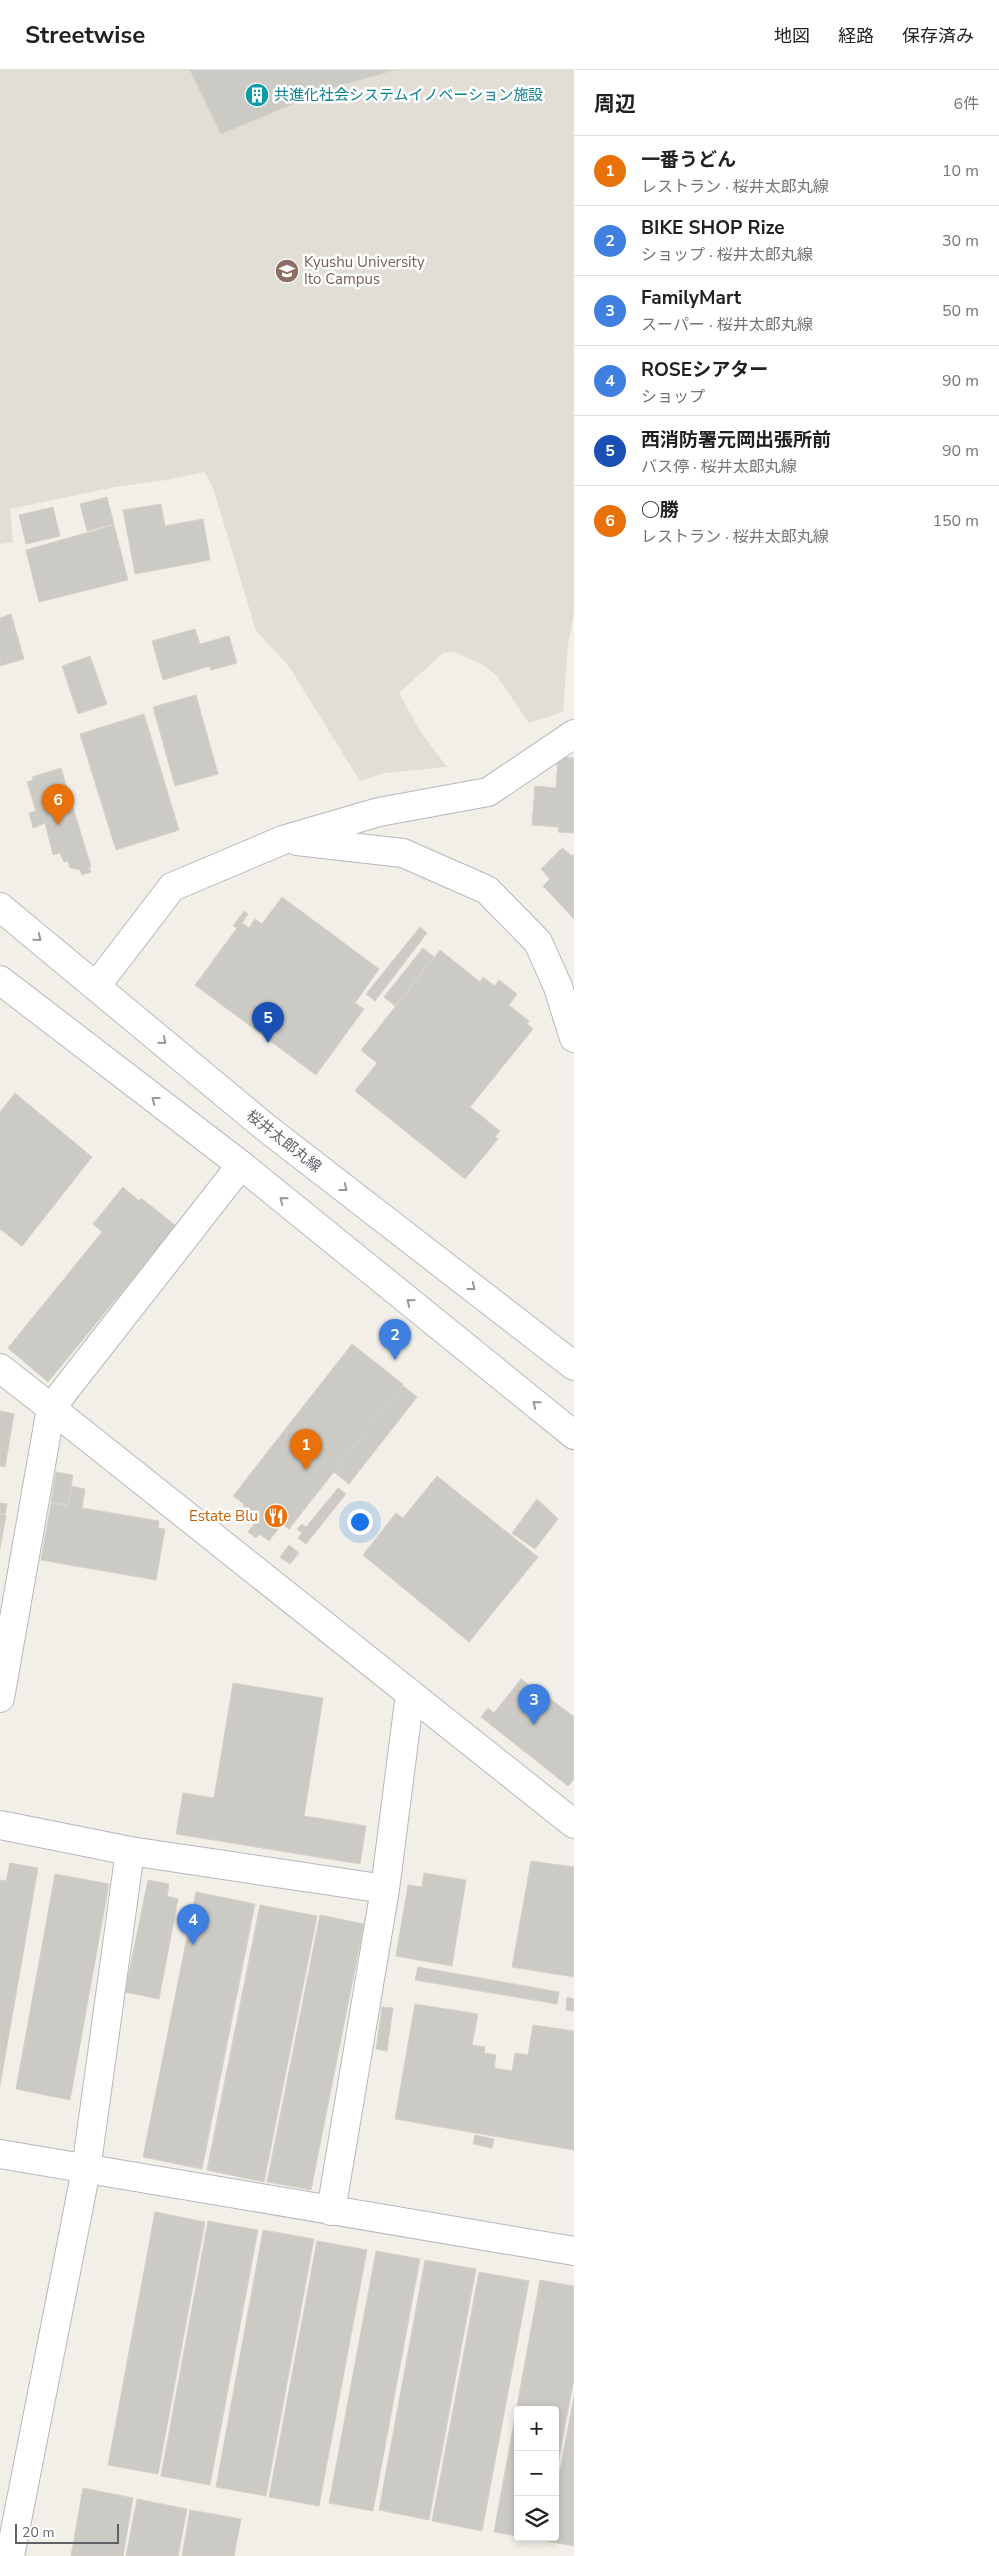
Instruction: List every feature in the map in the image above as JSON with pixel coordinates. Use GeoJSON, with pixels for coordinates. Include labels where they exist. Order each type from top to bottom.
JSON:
{"type":"FeatureCollection","features":[{"type":"Feature","properties":{"kind":"street"},"geometry":{"type":"LineString","coordinates":[[97,985],[172,887],[283,840],[380,812],[488,792],[574,734]]}},
{"type":"Feature","properties":{"kind":"street"},"geometry":{"type":"LineString","coordinates":[[283,840],[403,853],[487,890],[538,942],[558,987],[574,1038]]}},
{"type":"Feature","properties":{"kind":"street","name":"桜井太郎丸線"},"geometry":{"type":"LineString","coordinates":[[0,907],[97,985],[265,1126],[574,1366]]}},
{"type":"Feature","properties":{"kind":"street"},"geometry":{"type":"LineString","coordinates":[[0,980],[241,1165],[574,1435]]}},
{"type":"Feature","properties":{"kind":"street"},"geometry":{"type":"LineString","coordinates":[[0,1698],[51,1408],[241,1165]]}},
{"type":"Feature","properties":{"kind":"street"},"geometry":{"type":"LineString","coordinates":[[0,1368],[574,1824]]}},
{"type":"Feature","properties":{"kind":"street"},"geometry":{"type":"LineString","coordinates":[[331,2211],[385,1889],[410,1694]]}},
{"type":"Feature","properties":{"kind":"street"},"geometry":{"type":"LineString","coordinates":[[0,1825],[130,1851],[385,1889]]}},
{"type":"Feature","properties":{"kind":"street"},"geometry":{"type":"LineString","coordinates":[[10,2556],[86,2170],[130,1851]]}},
{"type":"Feature","properties":{"kind":"street"},"geometry":{"type":"LineString","coordinates":[[0,2154],[574,2251]]}},
{"type":"Feature","properties":{"kind":"shaded area","name":"Kyushu University Ito Campus"},"geometry":{"type":"Polygon","coordinates":[[[0,70],[574,70],[574,613],[568,645],[563,712],[529,723],[497,676],[483,665],[455,652],[443,653],[399,693],[420,731],[447,767],[384,773],[360,781],[288,665],[256,631],[214,491],[205,472],[115,487],[10,509],[13,542],[0,544],[0,70]]]}},
{"type":"Feature","properties":{"kind":"building","name":"共進化社会システムイノベーション施設"},"geometry":{"type":"Polygon","coordinates":[[[190,70],[394,70],[331,88],[221,134],[190,70]]]}},
{"type":"Feature","properties":{"kind":"building"},"geometry":{"type":"Polygon","coordinates":[[[107,497],[114,524],[87,531],[80,504],[107,497]]]}},
{"type":"Feature","properties":{"kind":"building"},"geometry":{"type":"Polygon","coordinates":[[[161,504],[165,526],[203,519],[210,560],[135,574],[123,510],[161,504]]]}},
{"type":"Feature","properties":{"kind":"building"},"geometry":{"type":"Polygon","coordinates":[[[53,507],[60,536],[26,544],[19,515],[53,507]]]}},
{"type":"Feature","properties":{"kind":"building"},"geometry":{"type":"Polygon","coordinates":[[[114,525],[128,580],[39,602],[26,550],[114,525]]]}},
{"type":"Feature","properties":{"kind":"building"},"geometry":{"type":"Polygon","coordinates":[[[11,614],[24,659],[0,666],[0,618],[11,614]]]}},
{"type":"Feature","properties":{"kind":"building"},"geometry":{"type":"Polygon","coordinates":[[[195,629],[200,644],[229,636],[237,663],[211,670],[210,666],[163,680],[152,641],[195,629]]]}},
{"type":"Feature","properties":{"kind":"building"},"geometry":{"type":"Polygon","coordinates":[[[90,656],[107,704],[78,714],[62,666],[90,656]]]}},
{"type":"Feature","properties":{"kind":"building"},"geometry":{"type":"Polygon","coordinates":[[[196,695],[218,774],[175,786],[153,707],[196,695]]]}},
{"type":"Feature","properties":{"kind":"building"},"geometry":{"type":"Polygon","coordinates":[[[144,714],[179,830],[116,850],[80,734],[144,714]]]}},
{"type":"Feature","properties":{"kind":"building"},"geometry":{"type":"Polygon","coordinates":[[[558,757],[574,758],[574,833],[558,832],[559,827],[532,825],[535,786],[556,788],[558,757]]]}},
{"type":"Feature","properties":{"kind":"building"},"geometry":{"type":"Polygon","coordinates":[[[61,768],[91,867],[89,868],[91,872],[82,875],[80,870],[70,868],[68,861],[64,862],[60,853],[53,855],[45,823],[33,828],[29,813],[36,811],[27,782],[33,780],[32,777],[61,768]]]}},
{"type":"Feature","properties":{"kind":"building"},"geometry":{"type":"Polygon","coordinates":[[[562,848],[572,856],[574,854],[574,919],[543,886],[550,879],[541,869],[562,848]]]}},
{"type":"Feature","properties":{"kind":"building"},"geometry":{"type":"Polygon","coordinates":[[[282,897],[379,969],[355,1003],[364,1009],[316,1075],[195,985],[237,928],[233,926],[244,911],[248,914],[242,923],[249,928],[255,919],[262,924],[282,897]]]}},
{"type":"Feature","properties":{"kind":"building"},"geometry":{"type":"Polygon","coordinates":[[[420,927],[427,933],[375,1001],[366,994],[420,927]]]}},
{"type":"Feature","properties":{"kind":"building"},"geometry":{"type":"Polygon","coordinates":[[[423,948],[434,957],[395,1006],[384,997],[423,948]]]}},
{"type":"Feature","properties":{"kind":"building"},"geometry":{"type":"Polygon","coordinates":[[[440,950],[480,982],[483,977],[495,986],[499,980],[517,994],[509,1005],[529,1021],[527,1024],[533,1029],[470,1107],[500,1131],[495,1137],[498,1139],[465,1179],[355,1091],[377,1063],[361,1050],[440,950]]]}},
{"type":"Feature","properties":{"kind":"building"},"geometry":{"type":"Polygon","coordinates":[[[15,1093],[92,1157],[22,1246],[0,1229],[0,1112],[15,1093]]]}},
{"type":"Feature","properties":{"kind":"building"},"geometry":{"type":"Polygon","coordinates":[[[123,1187],[139,1201],[141,1198],[176,1226],[48,1382],[8,1348],[102,1232],[93,1224],[123,1187]]]}},
{"type":"Feature","properties":{"kind":"building"},"geometry":{"type":"Polygon","coordinates":[[[352,1344],[403,1384],[289,1529],[282,1524],[269,1541],[259,1534],[256,1538],[248,1532],[255,1523],[247,1515],[243,1503],[233,1496],[352,1344]]]}},
{"type":"Feature","properties":{"kind":"building"},"geometry":{"type":"Polygon","coordinates":[[[402,1385],[417,1397],[349,1484],[334,1472],[402,1385]]]}},
{"type":"Feature","properties":{"kind":"building"},"geometry":{"type":"Polygon","coordinates":[[[0,1411],[14,1414],[5,1467],[0,1466],[0,1411]]]}},
{"type":"Feature","properties":{"kind":"building"},"geometry":{"type":"Polygon","coordinates":[[[56,1472],[73,1475],[68,1505],[51,1502],[56,1472]]]}},
{"type":"Feature","properties":{"kind":"building"},"geometry":{"type":"Polygon","coordinates":[[[437,1476],[538,1557],[469,1642],[363,1555],[396,1513],[403,1518],[437,1476]]]}},
{"type":"Feature","properties":{"kind":"building"},"geometry":{"type":"Polygon","coordinates":[[[72,1486],[85,1489],[82,1508],[159,1521],[158,1528],[165,1529],[156,1580],[41,1560],[51,1503],[68,1506],[72,1486]]]}},
{"type":"Feature","properties":{"kind":"building"},"geometry":{"type":"Polygon","coordinates":[[[338,1488],[346,1494],[306,1544],[298,1538],[302,1533],[297,1529],[302,1524],[306,1527],[338,1488]]]}},
{"type":"Feature","properties":{"kind":"building"},"geometry":{"type":"Polygon","coordinates":[[[537,1499],[558,1519],[535,1549],[512,1533],[537,1499]]]}},
{"type":"Feature","properties":{"kind":"building"},"geometry":{"type":"Polygon","coordinates":[[[0,1503],[7,1504],[5,1514],[0,1513],[0,1503]]]}},
{"type":"Feature","properties":{"kind":"building"},"geometry":{"type":"Polygon","coordinates":[[[0,1514],[6,1515],[0,1549],[0,1514]]]}},
{"type":"Feature","properties":{"kind":"building"},"geometry":{"type":"Polygon","coordinates":[[[289,1545],[299,1553],[290,1564],[280,1557],[289,1545]]]}},
{"type":"Feature","properties":{"kind":"building"},"geometry":{"type":"Polygon","coordinates":[[[521,1679],[574,1717],[574,1779],[568,1786],[481,1717],[488,1708],[494,1713],[521,1679]]]}},
{"type":"Feature","properties":{"kind":"building"},"geometry":{"type":"Polygon","coordinates":[[[233,1683],[323,1698],[304,1816],[366,1826],[360,1864],[176,1834],[183,1793],[214,1798],[233,1683]]]}},
{"type":"Feature","properties":{"kind":"building"},"geometry":{"type":"Polygon","coordinates":[[[531,1861],[574,1867],[574,1977],[512,1967],[531,1861]]]}},
{"type":"Feature","properties":{"kind":"building"},"geometry":{"type":"Polygon","coordinates":[[[10,1863],[38,1868],[0,2086],[0,1880],[6,1881],[10,1863]]]}},
{"type":"Feature","properties":{"kind":"building"},"geometry":{"type":"Polygon","coordinates":[[[424,1873],[466,1880],[452,1966],[396,1956],[408,1885],[422,1887],[424,1873]]]}},
{"type":"Feature","properties":{"kind":"building"},"geometry":{"type":"Polygon","coordinates":[[[55,1874],[109,1884],[70,2100],[16,2089],[55,1874]]]}},
{"type":"Feature","properties":{"kind":"building"},"geometry":{"type":"Polygon","coordinates":[[[148,1880],[169,1884],[167,1896],[178,1899],[159,1999],[125,1992],[148,1880]]]}},
{"type":"Feature","properties":{"kind":"building"},"geometry":{"type":"Polygon","coordinates":[[[196,1892],[255,1904],[202,2169],[143,2157],[196,1892]]]}},
{"type":"Feature","properties":{"kind":"building"},"geometry":{"type":"Polygon","coordinates":[[[260,1905],[317,1916],[264,2182],[207,2170],[260,1905]]]}},
{"type":"Feature","properties":{"kind":"building"},"geometry":{"type":"Polygon","coordinates":[[[320,1915],[364,1924],[311,2190],[267,2182],[320,1915]]]}},
{"type":"Feature","properties":{"kind":"building"},"geometry":{"type":"Polygon","coordinates":[[[418,1967],[559,1992],[557,2004],[415,1980],[418,1967]]]}},
{"type":"Feature","properties":{"kind":"building"},"geometry":{"type":"Polygon","coordinates":[[[567,1997],[574,1999],[574,2011],[566,2010],[567,1997]]]}},
{"type":"Feature","properties":{"kind":"building"},"geometry":{"type":"Polygon","coordinates":[[[415,2004],[478,2014],[472,2045],[485,2047],[484,2053],[496,2055],[494,2068],[512,2071],[515,2053],[528,2055],[533,2025],[574,2031],[574,2150],[395,2119],[415,2004]]]}},
{"type":"Feature","properties":{"kind":"building"},"geometry":{"type":"Polygon","coordinates":[[[382,2007],[393,2008],[387,2051],[376,2049],[382,2007]]]}},
{"type":"Feature","properties":{"kind":"building"},"geometry":{"type":"Polygon","coordinates":[[[475,2135],[494,2139],[492,2148],[473,2144],[475,2135]]]}},
{"type":"Feature","properties":{"kind":"building"},"geometry":{"type":"Polygon","coordinates":[[[155,2212],[205,2222],[158,2474],[108,2465],[155,2212]]]}},
{"type":"Feature","properties":{"kind":"building"},"geometry":{"type":"Polygon","coordinates":[[[208,2221],[258,2230],[210,2485],[161,2476],[208,2221]]]}},
{"type":"Feature","properties":{"kind":"building"},"geometry":{"type":"Polygon","coordinates":[[[263,2230],[314,2239],[266,2496],[216,2487],[263,2230]]]}},
{"type":"Feature","properties":{"kind":"building"},"geometry":{"type":"Polygon","coordinates":[[[317,2241],[367,2250],[319,2506],[269,2497],[317,2241]]]}},
{"type":"Feature","properties":{"kind":"building"},"geometry":{"type":"Polygon","coordinates":[[[376,2251],[420,2259],[373,2511],[329,2503],[376,2251]]]}},
{"type":"Feature","properties":{"kind":"building"},"geometry":{"type":"Polygon","coordinates":[[[425,2260],[476,2269],[429,2520],[379,2510],[425,2260]]]}},
{"type":"Feature","properties":{"kind":"building"},"geometry":{"type":"Polygon","coordinates":[[[479,2272],[529,2281],[482,2531],[432,2521],[479,2272]]]}},
{"type":"Feature","properties":{"kind":"building"},"geometry":{"type":"Polygon","coordinates":[[[540,2280],[574,2286],[574,2379],[559,2458],[559,2406],[517,2406],[540,2280]]]}},
{"type":"Feature","properties":{"kind":"building"},"geometry":{"type":"Polygon","coordinates":[[[574,2396],[574,2546],[547,2541],[559,2541],[559,2476],[574,2396]]]}},
{"type":"Feature","properties":{"kind":"building"},"geometry":{"type":"Polygon","coordinates":[[[514,2422],[514,2535],[494,2532],[514,2422]]]}},
{"type":"Feature","properties":{"kind":"building"},"geometry":{"type":"Polygon","coordinates":[[[83,2488],[133,2498],[123,2556],[71,2556],[83,2488]]]}},
{"type":"Feature","properties":{"kind":"building"},"geometry":{"type":"Polygon","coordinates":[[[137,2499],[187,2509],[178,2556],[126,2556],[137,2499]]]}},
{"type":"Feature","properties":{"kind":"building"},"geometry":{"type":"Polygon","coordinates":[[[190,2510],[241,2519],[234,2556],[182,2556],[190,2510]]]}},
{"type":"Feature","properties":{"kind":"place","name":"共進化社会システムイノベーション施設"},"geometry":{"type":"Point","coordinates":[257,95]}},
{"type":"Feature","properties":{"kind":"place","name":"Kyushu University Ito Campus"},"geometry":{"type":"Point","coordinates":[287,271]}},
{"type":"Feature","properties":{"kind":"place","name":"○勝"},"geometry":{"type":"Point","coordinates":[58,825]}},
{"type":"Feature","properties":{"kind":"place","name":"西消防署元岡出張所前"},"geometry":{"type":"Point","coordinates":[268,1043]}},
{"type":"Feature","properties":{"kind":"place","name":"BIKE SHOP Rize"},"geometry":{"type":"Point","coordinates":[395,1360]}},
{"type":"Feature","properties":{"kind":"place","name":"一番うどん"},"geometry":{"type":"Point","coordinates":[306,1470]}},
{"type":"Feature","properties":{"kind":"place","name":"Estate Blu"},"geometry":{"type":"Point","coordinates":[276,1516]}},
{"type":"Feature","properties":{"kind":"place","name":"FamilyMart"},"geometry":{"type":"Point","coordinates":[534,1725]}},
{"type":"Feature","properties":{"kind":"place","name":"ROSEシアター"},"geometry":{"type":"Point","coordinates":[193,1945]}}]}
